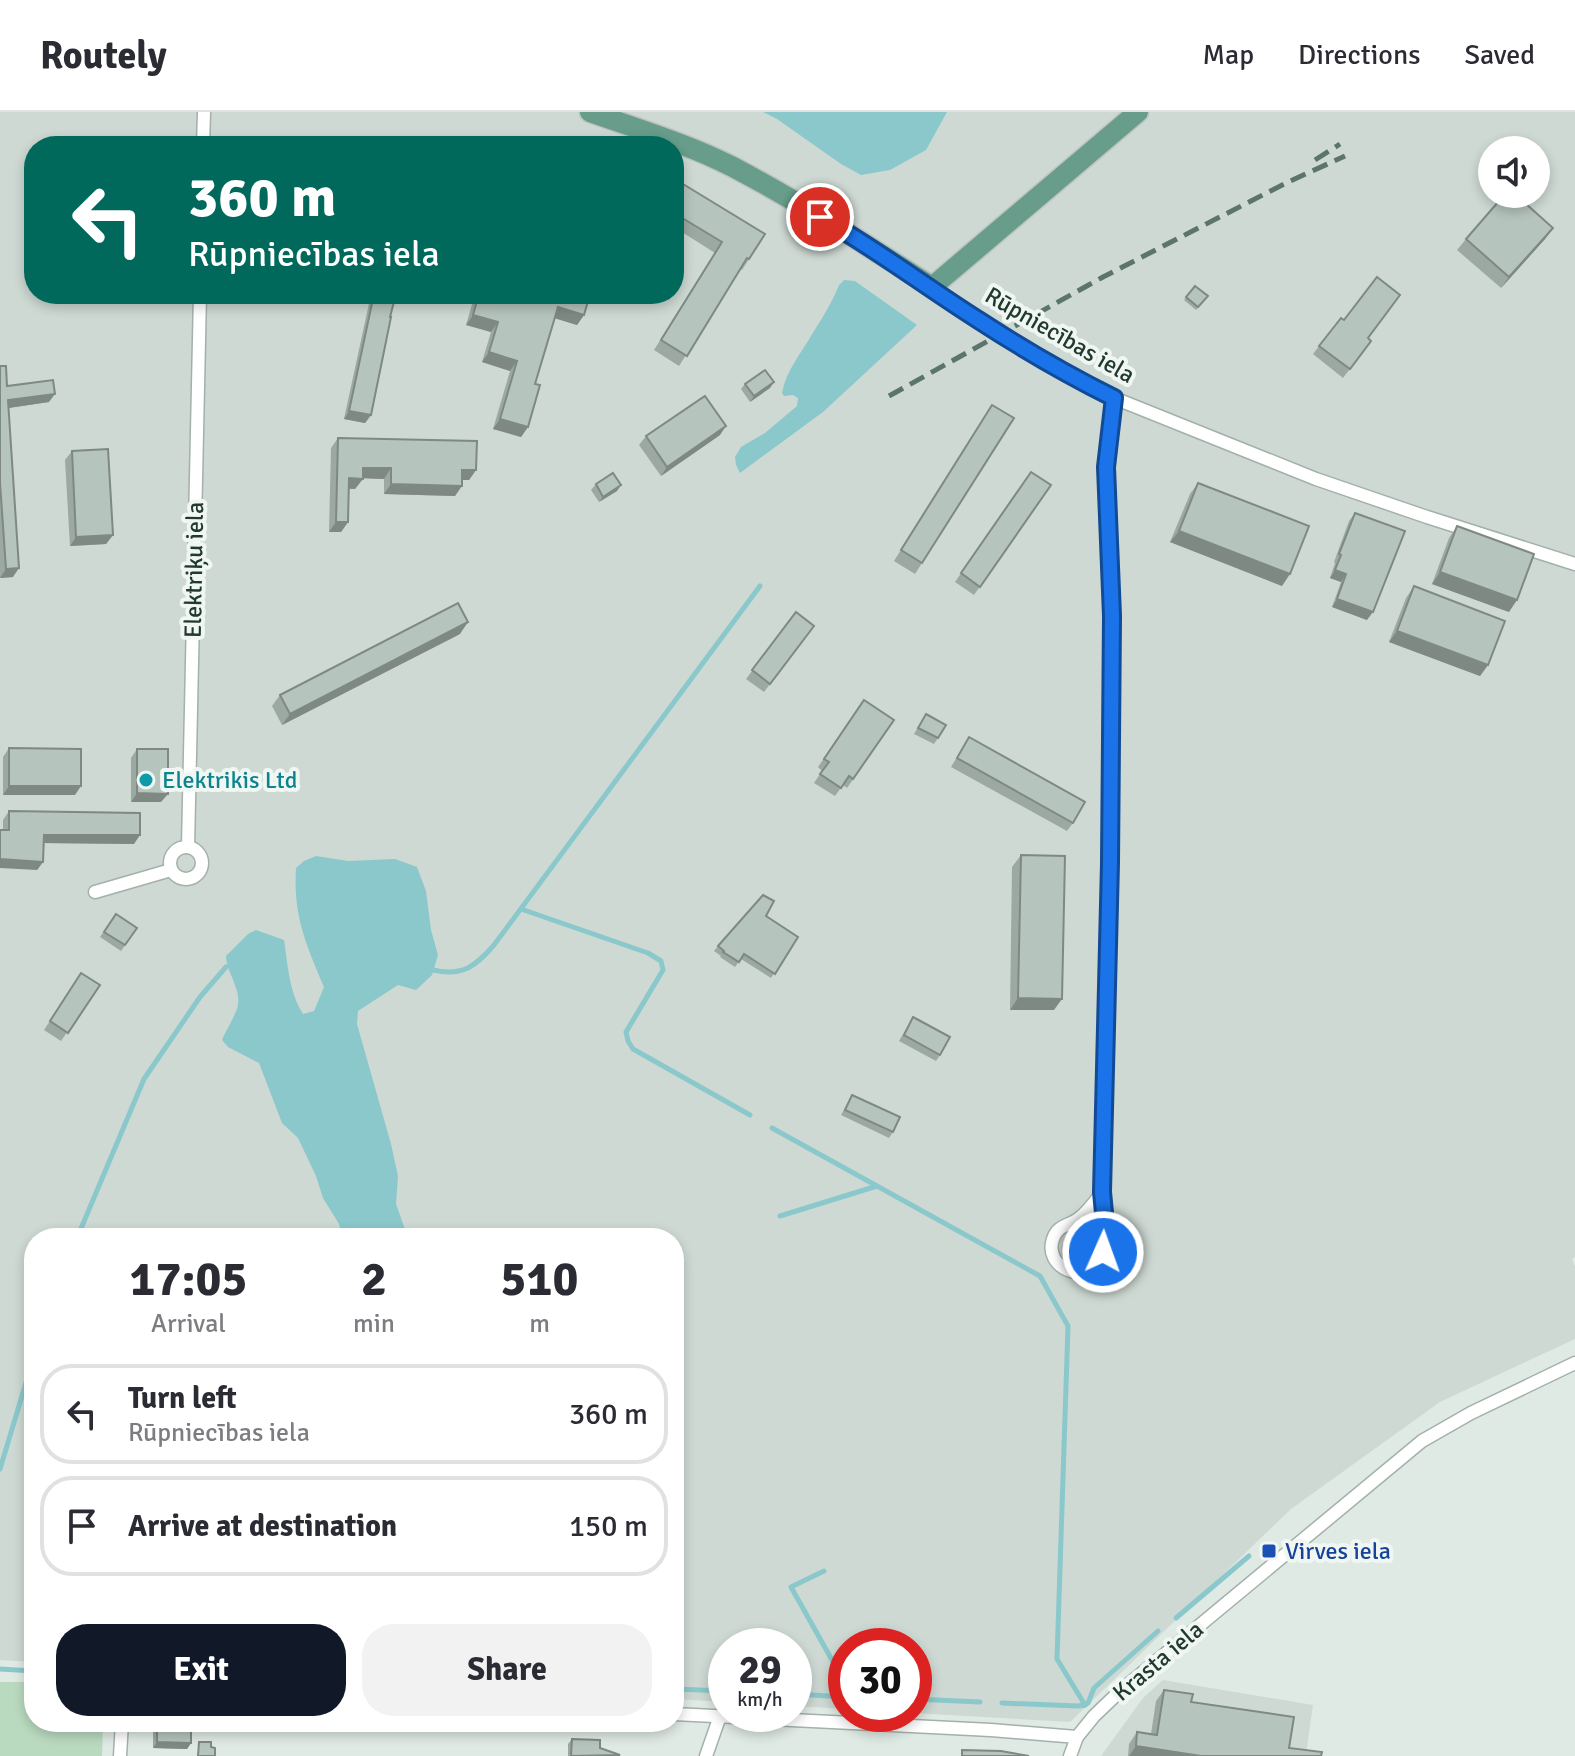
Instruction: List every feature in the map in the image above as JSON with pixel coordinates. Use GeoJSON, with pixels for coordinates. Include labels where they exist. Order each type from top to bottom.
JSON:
{"type":"FeatureCollection","features":[{"type":"Feature","properties":{"kind":"main road","name":"Rūpniecības iela"},"geometry":{"type":"LineString","coordinates":[[590,112],[657,136]]}},
{"type":"Feature","properties":{"kind":"main road"},"geometry":{"type":"LineString","coordinates":[[932,287],[1138,112]]}},
{"type":"Feature","properties":{"kind":"main road","name":"Rūpniecības iela"},"geometry":{"type":"LineString","coordinates":[[684,146],[731,166],[845,231],[932,287]]}},
{"type":"Feature","properties":{"kind":"street"},"geometry":{"type":"LineString","coordinates":[[203,136],[204,112]]}},
{"type":"Feature","properties":{"kind":"street","name":"Rūpniecības iela"},"geometry":{"type":"LineString","coordinates":[[932,287],[1027,351],[1114,398],[1316,479],[1575,564]]}},
{"type":"Feature","properties":{"kind":"street","name":"Elektriķu iela"},"geometry":{"type":"LineString","coordinates":[[95,892],[171,870],[179,877],[190,878],[201,867],[198,851],[188,847],[200,304]]}},
{"type":"Feature","properties":{"kind":"street"},"geometry":{"type":"LineString","coordinates":[[1103,1242],[1093,1226],[1075,1221],[1058,1230],[1053,1238],[1053,1256],[1058,1265],[1075,1273],[1093,1268],[1103,1252],[1112,616],[1106,467],[1114,398]]}},
{"type":"Feature","properties":{"kind":"street"},"geometry":{"type":"LineString","coordinates":[[171,870],[172,853],[188,847]]}},
{"type":"Feature","properties":{"kind":"street"},"geometry":{"type":"LineString","coordinates":[[1075,1221],[1102,1192]]}},
{"type":"Feature","properties":{"kind":"street","name":"Krasta iela"},"geometry":{"type":"LineString","coordinates":[[1077,1737],[1118,1693],[1422,1441],[1471,1413],[1575,1363]]}},
{"type":"Feature","properties":{"kind":"street"},"geometry":{"type":"LineString","coordinates":[[684,1714],[708,1715]]}},
{"type":"Feature","properties":{"kind":"street"},"geometry":{"type":"LineString","coordinates":[[812,1721],[1077,1737],[1070,1756]]}},
{"type":"Feature","properties":{"kind":"street"},"geometry":{"type":"LineString","coordinates":[[120,1756],[121,1732]]}},
{"type":"Feature","properties":{"kind":"street"},"geometry":{"type":"LineString","coordinates":[[706,1756],[714,1732]]}},
{"type":"Feature","properties":{"kind":"shaded area"},"geometry":{"type":"Polygon","coordinates":[[[0,112],[1575,112],[1575,1257],[1572,1259],[1575,1266],[1575,1339],[1440,1402],[1291,1509],[1070,1722],[932,1714],[932,1628],[828,1628],[828,1708],[812,1707],[812,1628],[708,1628],[708,1701],[684,1700],[684,1228],[24,1228],[24,1661],[0,1660],[0,112]]]}},
{"type":"Feature","properties":{"kind":"shaded area"},"geometry":{"type":"Polygon","coordinates":[[[1163,1680],[1313,1705],[1306,1754],[1310,1756],[1101,1756],[1143,1698],[1163,1680]]]}},
{"type":"Feature","properties":{"kind":"green space"},"geometry":{"type":"Polygon","coordinates":[[[0,1682],[24,1682],[24,1732],[103,1732],[102,1756],[0,1756],[0,1682]]]}},
{"type":"Feature","properties":{"kind":"water"},"geometry":{"type":"Polygon","coordinates":[[[763,112],[947,112],[926,150],[890,170],[861,175],[763,112]]]}},
{"type":"Feature","properties":{"kind":"water"},"geometry":{"type":"Polygon","coordinates":[[[844,280],[855,281],[917,325],[823,412],[740,473],[735,457],[741,447],[765,433],[797,406],[798,398],[782,393],[787,377],[844,280]]]}},
{"type":"Feature","properties":{"kind":"water"},"geometry":{"type":"Polygon","coordinates":[[[316,856],[348,861],[395,859],[417,867],[426,891],[438,955],[432,975],[416,990],[398,985],[358,1011],[357,1024],[391,1144],[398,1176],[396,1204],[404,1228],[340,1228],[323,1198],[298,1138],[282,1123],[259,1063],[228,1047],[222,1040],[238,1005],[236,986],[226,956],[256,930],[284,940],[298,1006],[303,1014],[314,1011],[324,987],[299,915],[296,868],[316,856]]]}},
{"type":"Feature","properties":{"kind":"building"},"geometry":{"type":"Polygon","coordinates":[[[684,185],[765,234],[687,356],[661,340],[722,242],[684,219],[684,185]]]}},
{"type":"Feature","properties":{"kind":"building"},"geometry":{"type":"Polygon","coordinates":[[[1493,208],[1531,208],[1553,228],[1509,277],[1466,239],[1493,208]]]}},
{"type":"Feature","properties":{"kind":"building"},"geometry":{"type":"Polygon","coordinates":[[[1377,277],[1400,295],[1368,338],[1371,341],[1350,369],[1319,346],[1341,318],[1344,320],[1377,277]]]}},
{"type":"Feature","properties":{"kind":"building"},"geometry":{"type":"Polygon","coordinates":[[[1195,286],[1208,296],[1198,307],[1186,297],[1195,286]]]}},
{"type":"Feature","properties":{"kind":"building"},"geometry":{"type":"Polygon","coordinates":[[[372,304],[393,304],[371,415],[349,411],[372,304]]]}},
{"type":"Feature","properties":{"kind":"building"},"geometry":{"type":"Polygon","coordinates":[[[476,304],[587,304],[584,315],[558,307],[535,384],[540,385],[528,427],[500,419],[517,361],[489,352],[498,322],[473,315],[476,304]]]}},
{"type":"Feature","properties":{"kind":"building"},"geometry":{"type":"Polygon","coordinates":[[[0,366],[6,366],[7,386],[53,380],[55,394],[8,400],[19,568],[6,569],[0,483],[0,366]]]}},
{"type":"Feature","properties":{"kind":"building"},"geometry":{"type":"Polygon","coordinates":[[[765,370],[774,382],[754,396],[745,384],[765,370]]]}},
{"type":"Feature","properties":{"kind":"building"},"geometry":{"type":"Polygon","coordinates":[[[705,396],[726,426],[667,467],[646,436],[705,396]]]}},
{"type":"Feature","properties":{"kind":"building"},"geometry":{"type":"Polygon","coordinates":[[[992,405],[1014,418],[922,563],[901,550],[992,405]]]}},
{"type":"Feature","properties":{"kind":"building"},"geometry":{"type":"Polygon","coordinates":[[[338,438],[477,441],[476,470],[462,470],[462,486],[391,484],[391,468],[363,468],[363,479],[349,478],[348,522],[336,522],[338,438]]]}},
{"type":"Feature","properties":{"kind":"building"},"geometry":{"type":"Polygon","coordinates":[[[108,449],[113,535],[76,537],[72,451],[108,449]]]}},
{"type":"Feature","properties":{"kind":"building"},"geometry":{"type":"Polygon","coordinates":[[[1031,472],[1051,485],[980,587],[961,573],[1031,472]]]}},
{"type":"Feature","properties":{"kind":"building"},"geometry":{"type":"Polygon","coordinates":[[[613,473],[621,485],[603,497],[596,484],[613,473]]]}},
{"type":"Feature","properties":{"kind":"building"},"geometry":{"type":"Polygon","coordinates":[[[1198,483],[1309,526],[1290,574],[1179,531],[1198,483]]]}},
{"type":"Feature","properties":{"kind":"building"},"geometry":{"type":"Polygon","coordinates":[[[1355,513],[1405,531],[1373,612],[1337,599],[1346,574],[1335,570],[1355,513]]]}},
{"type":"Feature","properties":{"kind":"building"},"geometry":{"type":"Polygon","coordinates":[[[1457,526],[1534,554],[1517,600],[1440,572],[1457,526]]]}},
{"type":"Feature","properties":{"kind":"building"},"geometry":{"type":"Polygon","coordinates":[[[1414,586],[1505,621],[1488,665],[1397,631],[1414,586]]]}},
{"type":"Feature","properties":{"kind":"building"},"geometry":{"type":"Polygon","coordinates":[[[458,603],[468,622],[290,714],[280,695],[458,603]]]}},
{"type":"Feature","properties":{"kind":"building"},"geometry":{"type":"Polygon","coordinates":[[[796,612],[814,626],[770,684],[752,670],[796,612]]]}},
{"type":"Feature","properties":{"kind":"building"},"geometry":{"type":"Polygon","coordinates":[[[864,700],[894,720],[853,779],[849,776],[841,788],[820,774],[829,762],[824,759],[864,700]]]}},
{"type":"Feature","properties":{"kind":"building"},"geometry":{"type":"Polygon","coordinates":[[[926,714],[946,725],[938,738],[918,728],[926,714]]]}},
{"type":"Feature","properties":{"kind":"building"},"geometry":{"type":"Polygon","coordinates":[[[969,737],[1085,802],[1073,823],[957,758],[969,737]]]}},
{"type":"Feature","properties":{"kind":"building"},"geometry":{"type":"Polygon","coordinates":[[[9,748],[81,749],[81,786],[9,786],[9,748]]]}},
{"type":"Feature","properties":{"kind":"building","name":"Elektrikis Ltd"},"geometry":{"type":"Polygon","coordinates":[[[137,749],[168,749],[168,794],[137,793],[137,749]]]}},
{"type":"Feature","properties":{"kind":"building"},"geometry":{"type":"Polygon","coordinates":[[[9,811],[140,813],[140,835],[44,835],[43,862],[0,859],[0,830],[9,830],[9,811]]]}},
{"type":"Feature","properties":{"kind":"building"},"geometry":{"type":"Polygon","coordinates":[[[1021,855],[1065,856],[1062,999],[1018,998],[1021,855]]]}},
{"type":"Feature","properties":{"kind":"building"},"geometry":{"type":"Polygon","coordinates":[[[763,895],[774,901],[766,916],[798,937],[775,974],[744,954],[739,962],[718,946],[763,895]]]}},
{"type":"Feature","properties":{"kind":"building"},"geometry":{"type":"Polygon","coordinates":[[[116,914],[137,928],[125,945],[104,932],[116,914]]]}},
{"type":"Feature","properties":{"kind":"building"},"geometry":{"type":"Polygon","coordinates":[[[81,973],[100,985],[68,1033],[50,1021],[81,973]]]}},
{"type":"Feature","properties":{"kind":"building"},"geometry":{"type":"Polygon","coordinates":[[[913,1017],[950,1037],[940,1055],[904,1035],[913,1017]]]}},
{"type":"Feature","properties":{"kind":"building"},"geometry":{"type":"Polygon","coordinates":[[[852,1095],[900,1117],[893,1132],[845,1110],[852,1095]]]}},
{"type":"Feature","properties":{"kind":"building"},"geometry":{"type":"Polygon","coordinates":[[[1164,1690],[1193,1694],[1191,1702],[1294,1717],[1289,1748],[1322,1752],[1321,1756],[1201,1756],[1136,1746],[1137,1732],[1157,1735],[1164,1690]]]}},
{"type":"Feature","properties":{"kind":"building"},"geometry":{"type":"Polygon","coordinates":[[[157,1732],[191,1732],[191,1743],[157,1742],[157,1732]]]}},
{"type":"Feature","properties":{"kind":"building"},"geometry":{"type":"Polygon","coordinates":[[[572,1739],[600,1740],[600,1748],[620,1755],[571,1756],[572,1739]]]}},
{"type":"Feature","properties":{"kind":"building"},"geometry":{"type":"Polygon","coordinates":[[[199,1742],[211,1742],[215,1756],[198,1756],[199,1742]]]}},
{"type":"Feature","properties":{"kind":"building"},"geometry":{"type":"Polygon","coordinates":[[[962,1750],[1001,1751],[1029,1756],[962,1756],[962,1750]]]}},
{"type":"Feature","properties":{"kind":"waterway"},"geometry":{"type":"LineString","coordinates":[[433,970],[452,972],[468,968],[494,945],[760,586]]}},
{"type":"Feature","properties":{"kind":"waterway"},"geometry":{"type":"LineString","coordinates":[[521,909],[648,953],[661,961],[663,970],[626,1032],[628,1041],[633,1049],[750,1115]]}},
{"type":"Feature","properties":{"kind":"waterway"},"geometry":{"type":"LineString","coordinates":[[81,1228],[144,1079],[200,997],[226,967]]}},
{"type":"Feature","properties":{"kind":"waterway"},"geometry":{"type":"LineString","coordinates":[[772,1128],[1040,1276],[1068,1326],[1057,1659],[1085,1705]]}},
{"type":"Feature","properties":{"kind":"waterway"},"geometry":{"type":"LineString","coordinates":[[780,1216],[877,1186]]}},
{"type":"Feature","properties":{"kind":"waterway"},"geometry":{"type":"LineString","coordinates":[[0,1469],[24,1389]]}},
{"type":"Feature","properties":{"kind":"waterway"},"geometry":{"type":"LineString","coordinates":[[1176,1618],[1249,1556]]}},
{"type":"Feature","properties":{"kind":"waterway"},"geometry":{"type":"LineString","coordinates":[[824,1571],[791,1587],[828,1653]]}},
{"type":"Feature","properties":{"kind":"waterway"},"geometry":{"type":"LineString","coordinates":[[1085,1705],[1094,1688],[1158,1631]]}},
{"type":"Feature","properties":{"kind":"waterway"},"geometry":{"type":"LineString","coordinates":[[0,1669],[24,1670]]}},
{"type":"Feature","properties":{"kind":"waterway"},"geometry":{"type":"LineString","coordinates":[[684,1689],[708,1690]]}},
{"type":"Feature","properties":{"kind":"waterway"},"geometry":{"type":"LineString","coordinates":[[812,1695],[828,1696]]}},
{"type":"Feature","properties":{"kind":"waterway"},"geometry":{"type":"LineString","coordinates":[[932,1700],[980,1702]]}},
{"type":"Feature","properties":{"kind":"waterway"},"geometry":{"type":"LineString","coordinates":[[1002,1703],[1085,1705]]}},
{"type":"Feature","properties":{"kind":"railway"},"geometry":{"type":"LineString","coordinates":[[1315,160],[1340,144]]}},
{"type":"Feature","properties":{"kind":"railway"},"geometry":{"type":"LineString","coordinates":[[889,396],[1103,277],[1345,156]]}},
{"type":"Feature","properties":{"kind":"place","name":"Elektrikis Ltd"},"geometry":{"type":"Point","coordinates":[146,780]}},
{"type":"Feature","properties":{"kind":"place","name":"Virves iela"},"geometry":{"type":"Point","coordinates":[1269,1551]}},
{"type":"Feature","properties":{"kind":"route"},"geometry":{"type":"LineString","coordinates":[[820,217],[932,287],[1013,343],[1114,398],[1106,467],[1112,616],[1103,1252]]}}]}
